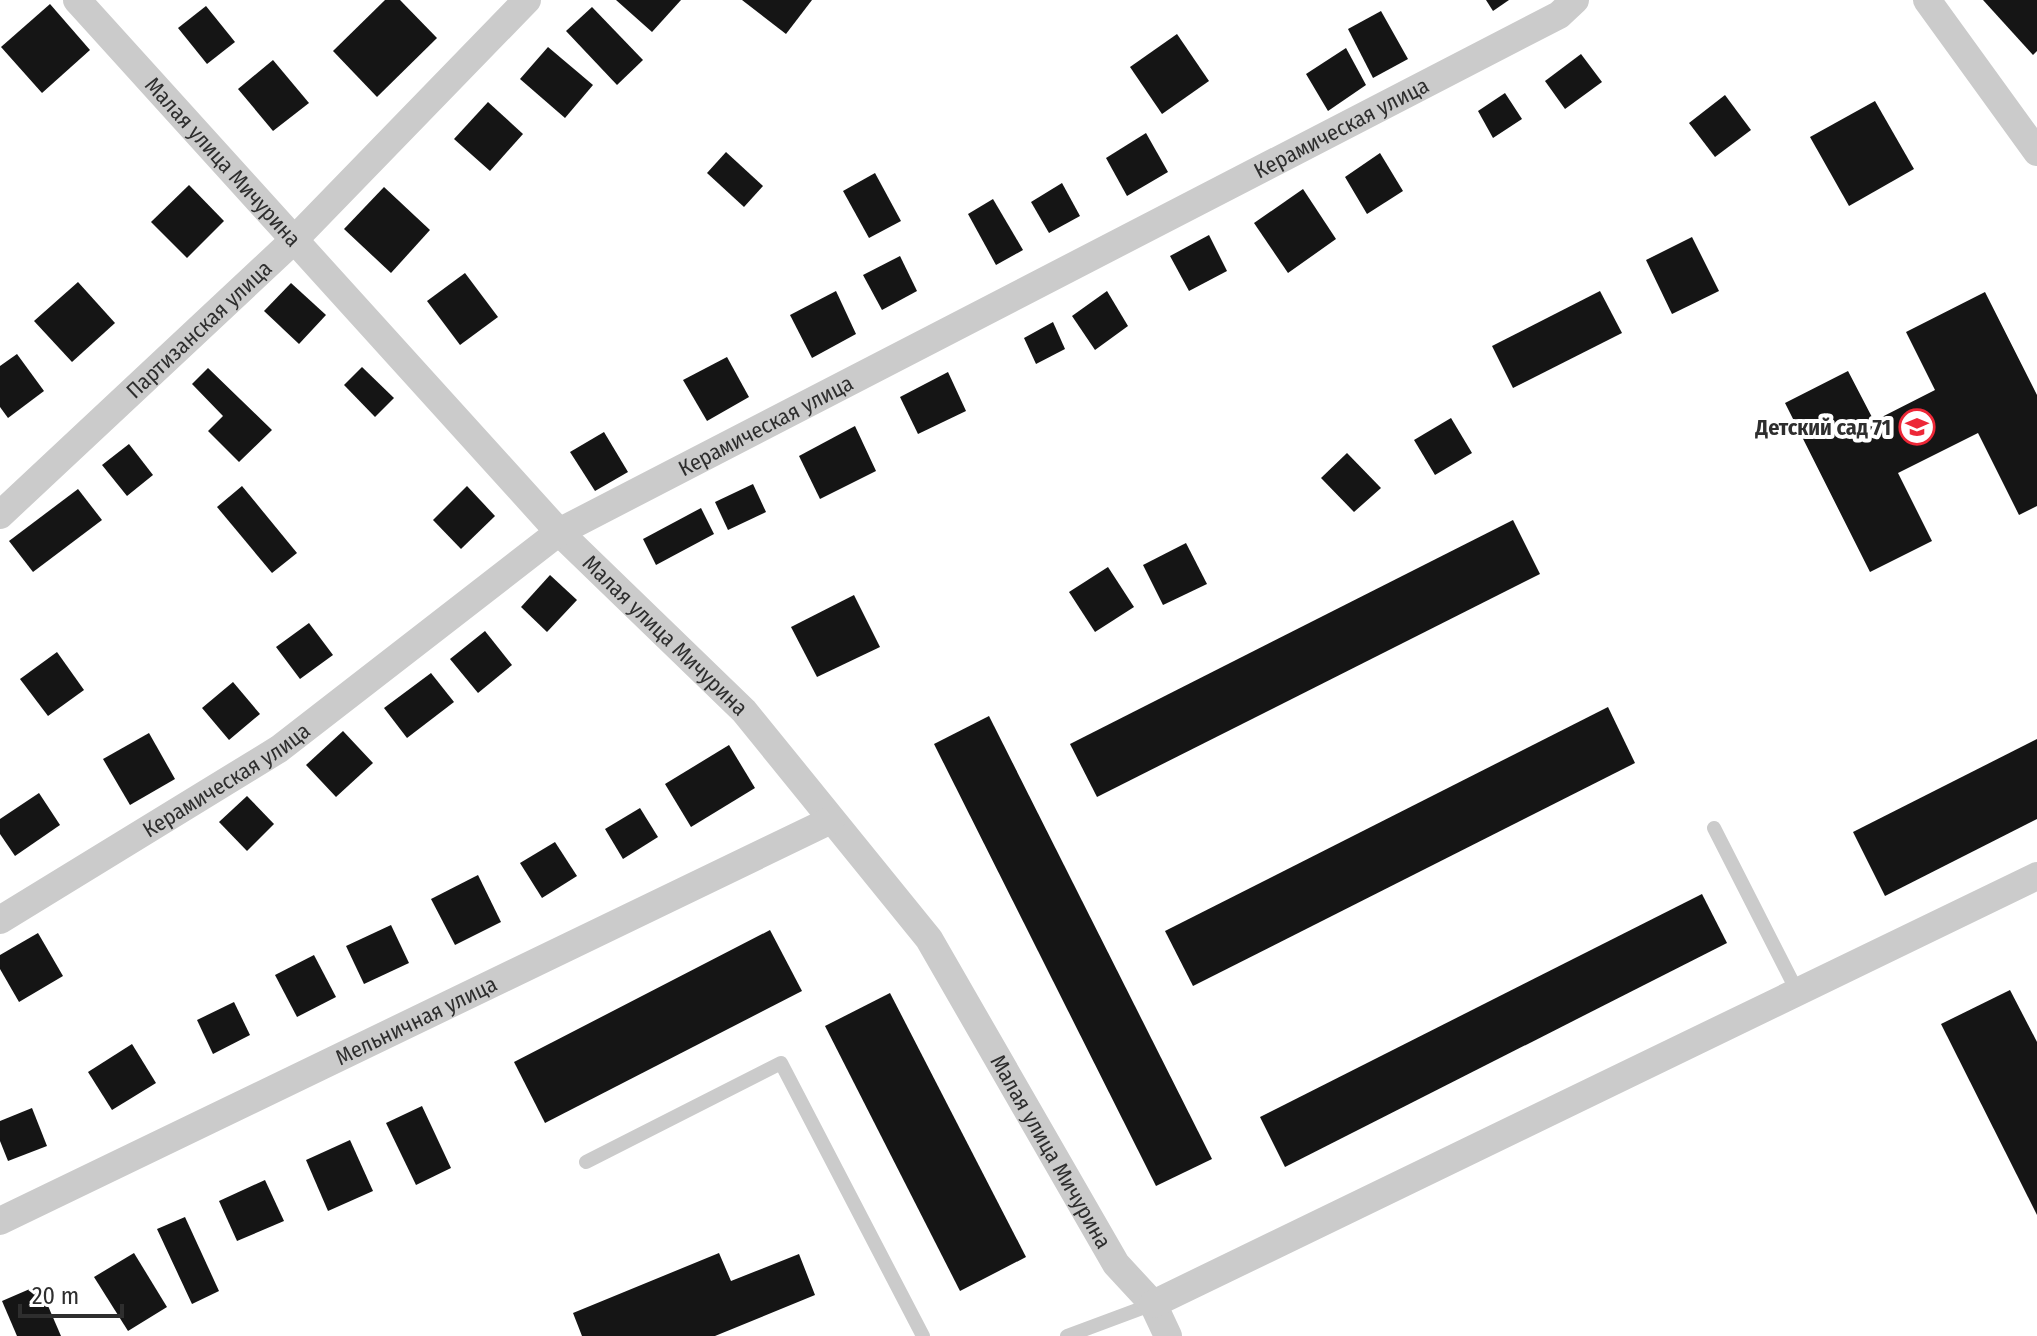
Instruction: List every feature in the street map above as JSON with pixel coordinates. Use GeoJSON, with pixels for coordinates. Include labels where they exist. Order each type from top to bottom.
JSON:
{"type":"FeatureCollection","features":[{"type":"Feature","properties":{"kind":"street","name":"Малая улица Мичурина"},"geometry":{"type":"LineString","coordinates":[[77,0],[559,532],[744,711],[929,939],[1116,1264],[1153,1304],[1168,1336]]}},
{"type":"Feature","properties":{"kind":"street","name":"Партизанская улица"},"geometry":{"type":"LineString","coordinates":[[0,515],[295,239],[527,0]]}},
{"type":"Feature","properties":{"kind":"street","name":"Керамическая улица"},"geometry":{"type":"LineString","coordinates":[[0,920],[279,749],[559,532],[1559,15],[1575,0]]}},
{"type":"Feature","properties":{"kind":"street"},"geometry":{"type":"LineString","coordinates":[[1927,0],[2037,152]]}},
{"type":"Feature","properties":{"kind":"street","name":"Мельничная улица"},"geometry":{"type":"LineString","coordinates":[[0,1221],[831,820]]}},
{"type":"Feature","properties":{"kind":"street"},"geometry":{"type":"LineString","coordinates":[[1153,1304],[2037,876]]}},
{"type":"Feature","properties":{"kind":"lane"},"geometry":{"type":"LineString","coordinates":[[1714,828],[1797,991]]}},
{"type":"Feature","properties":{"kind":"lane"},"geometry":{"type":"LineString","coordinates":[[586,1162],[781,1063],[923,1336]]}},
{"type":"Feature","properties":{"kind":"lane"},"geometry":{"type":"LineString","coordinates":[[1067,1336],[1153,1304]]}},
{"type":"Feature","properties":{"kind":"building"},"geometry":{"type":"Polygon","coordinates":[[[385,0],[400,0],[437,38],[377,97],[333,51],[385,0]]]}},
{"type":"Feature","properties":{"kind":"building"},"geometry":{"type":"Polygon","coordinates":[[[616,0],[681,0],[652,32],[616,0]]]}},
{"type":"Feature","properties":{"kind":"building"},"geometry":{"type":"Polygon","coordinates":[[[742,0],[812,0],[786,34],[742,0]]]}},
{"type":"Feature","properties":{"kind":"building"},"geometry":{"type":"Polygon","coordinates":[[[1486,0],[1509,0],[1493,11],[1486,0]]]}},
{"type":"Feature","properties":{"kind":"building"},"geometry":{"type":"Polygon","coordinates":[[[1983,0],[2037,0],[2037,51],[2033,55],[1983,0]]]}},
{"type":"Feature","properties":{"kind":"building"},"geometry":{"type":"Polygon","coordinates":[[[50,4],[90,50],[42,93],[1,47],[50,4]]]}},
{"type":"Feature","properties":{"kind":"building"},"geometry":{"type":"Polygon","coordinates":[[[206,6],[235,42],[207,64],[178,28],[206,6]]]}},
{"type":"Feature","properties":{"kind":"building"},"geometry":{"type":"Polygon","coordinates":[[[592,7],[643,60],[617,85],[566,31],[592,7]]]}},
{"type":"Feature","properties":{"kind":"building"},"geometry":{"type":"Polygon","coordinates":[[[1381,11],[1408,59],[1373,78],[1348,29],[1381,11]]]}},
{"type":"Feature","properties":{"kind":"building"},"geometry":{"type":"Polygon","coordinates":[[[1177,34],[1209,81],[1162,114],[1130,67],[1177,34]]]}},
{"type":"Feature","properties":{"kind":"building"},"geometry":{"type":"Polygon","coordinates":[[[548,47],[593,85],[565,118],[520,79],[548,47]]]}},
{"type":"Feature","properties":{"kind":"building"},"geometry":{"type":"Polygon","coordinates":[[[1346,48],[1366,85],[1328,111],[1306,74],[1346,48]]]}},
{"type":"Feature","properties":{"kind":"building"},"geometry":{"type":"Polygon","coordinates":[[[1581,54],[1602,82],[1565,109],[1545,81],[1581,54]]]}},
{"type":"Feature","properties":{"kind":"building"},"geometry":{"type":"Polygon","coordinates":[[[273,60],[309,103],[273,131],[238,89],[273,60]]]}},
{"type":"Feature","properties":{"kind":"building"},"geometry":{"type":"Polygon","coordinates":[[[1505,93],[1522,119],[1493,138],[1478,111],[1505,93]]]}},
{"type":"Feature","properties":{"kind":"building"},"geometry":{"type":"Polygon","coordinates":[[[1725,95],[1751,130],[1715,157],[1689,123],[1725,95]]]}},
{"type":"Feature","properties":{"kind":"building"},"geometry":{"type":"Polygon","coordinates":[[[1875,101],[1914,169],[1849,206],[1810,137],[1875,101]]]}},
{"type":"Feature","properties":{"kind":"building"},"geometry":{"type":"Polygon","coordinates":[[[488,102],[523,134],[490,171],[454,139],[488,102]]]}},
{"type":"Feature","properties":{"kind":"building"},"geometry":{"type":"Polygon","coordinates":[[[1146,133],[1168,172],[1127,196],[1106,158],[1146,133]]]}},
{"type":"Feature","properties":{"kind":"building"},"geometry":{"type":"Polygon","coordinates":[[[726,152],[763,186],[744,207],[707,173],[726,152]]]}},
{"type":"Feature","properties":{"kind":"building"},"geometry":{"type":"Polygon","coordinates":[[[1380,153],[1403,191],[1367,214],[1345,177],[1380,153]]]}},
{"type":"Feature","properties":{"kind":"building"},"geometry":{"type":"Polygon","coordinates":[[[875,173],[901,221],[869,238],[843,191],[875,173]]]}},
{"type":"Feature","properties":{"kind":"building"},"geometry":{"type":"Polygon","coordinates":[[[1062,183],[1080,216],[1049,233],[1031,202],[1062,183]]]}},
{"type":"Feature","properties":{"kind":"building"},"geometry":{"type":"Polygon","coordinates":[[[189,185],[224,221],[187,258],[151,222],[189,185]]]}},
{"type":"Feature","properties":{"kind":"building"},"geometry":{"type":"Polygon","coordinates":[[[384,187],[430,230],[391,273],[344,229],[384,187]]]}},
{"type":"Feature","properties":{"kind":"building"},"geometry":{"type":"Polygon","coordinates":[[[1303,189],[1336,239],[1288,273],[1254,223],[1303,189]]]}},
{"type":"Feature","properties":{"kind":"building"},"geometry":{"type":"Polygon","coordinates":[[[993,199],[1023,250],[996,265],[968,214],[993,199]]]}},
{"type":"Feature","properties":{"kind":"building"},"geometry":{"type":"Polygon","coordinates":[[[1209,235],[1227,271],[1189,291],[1170,256],[1209,235]]]}},
{"type":"Feature","properties":{"kind":"building"},"geometry":{"type":"Polygon","coordinates":[[[1692,237],[1719,291],[1672,314],[1646,260],[1692,237]]]}},
{"type":"Feature","properties":{"kind":"building"},"geometry":{"type":"Polygon","coordinates":[[[900,256],[917,291],[882,310],[863,275],[900,256]]]}},
{"type":"Feature","properties":{"kind":"building"},"geometry":{"type":"Polygon","coordinates":[[[465,273],[498,317],[460,345],[427,301],[465,273]]]}},
{"type":"Feature","properties":{"kind":"building"},"geometry":{"type":"Polygon","coordinates":[[[78,282],[115,323],[72,362],[34,321],[78,282]]]}},
{"type":"Feature","properties":{"kind":"building"},"geometry":{"type":"Polygon","coordinates":[[[291,283],[326,315],[299,344],[264,311],[291,283]]]}},
{"type":"Feature","properties":{"kind":"building"},"geometry":{"type":"Polygon","coordinates":[[[836,291],[856,334],[812,358],[790,315],[836,291]]]}},
{"type":"Feature","properties":{"kind":"building"},"geometry":{"type":"Polygon","coordinates":[[[1107,291],[1128,326],[1095,350],[1072,316],[1107,291]]]}},
{"type":"Feature","properties":{"kind":"building"},"geometry":{"type":"Polygon","coordinates":[[[1600,291],[1622,333],[1513,388],[1492,346],[1600,291]]]}},
{"type":"Feature","properties":{"kind":"building","name":"Детский сад 71"},"geometry":{"type":"Polygon","coordinates":[[[1985,292],[2037,395],[2037,506],[2019,515],[1978,433],[1898,473],[1932,541],[1870,572],[1785,403],[1848,371],[1874,421],[1935,390],[1906,332],[1985,292]]]}},
{"type":"Feature","properties":{"kind":"building"},"geometry":{"type":"Polygon","coordinates":[[[1053,322],[1065,349],[1036,364],[1024,338],[1053,322]]]}},
{"type":"Feature","properties":{"kind":"building"},"geometry":{"type":"Polygon","coordinates":[[[17,354],[44,391],[8,418],[0,407],[0,366],[17,354]]]}},
{"type":"Feature","properties":{"kind":"building"},"geometry":{"type":"Polygon","coordinates":[[[727,357],[749,397],[707,421],[683,380],[727,357]]]}},
{"type":"Feature","properties":{"kind":"building"},"geometry":{"type":"Polygon","coordinates":[[[362,367],[394,398],[375,417],[344,385],[362,367]]]}},
{"type":"Feature","properties":{"kind":"building"},"geometry":{"type":"Polygon","coordinates":[[[208,368],[272,430],[239,462],[208,431],[223,416],[192,384],[208,368]]]}},
{"type":"Feature","properties":{"kind":"building"},"geometry":{"type":"Polygon","coordinates":[[[948,372],[966,411],[918,434],[900,397],[948,372]]]}},
{"type":"Feature","properties":{"kind":"building"},"geometry":{"type":"Polygon","coordinates":[[[1451,418],[1472,453],[1435,475],[1414,440],[1451,418]]]}},
{"type":"Feature","properties":{"kind":"building"},"geometry":{"type":"Polygon","coordinates":[[[855,426],[876,471],[820,499],[799,456],[855,426]]]}},
{"type":"Feature","properties":{"kind":"building"},"geometry":{"type":"Polygon","coordinates":[[[604,432],[628,472],[595,491],[570,452],[604,432]]]}},
{"type":"Feature","properties":{"kind":"building"},"geometry":{"type":"Polygon","coordinates":[[[129,444],[153,475],[127,496],[102,465],[129,444]]]}},
{"type":"Feature","properties":{"kind":"building"},"geometry":{"type":"Polygon","coordinates":[[[1347,453],[1381,488],[1354,512],[1321,478],[1347,453]]]}},
{"type":"Feature","properties":{"kind":"building"},"geometry":{"type":"Polygon","coordinates":[[[753,484],[766,512],[728,530],[715,502],[753,484]]]}},
{"type":"Feature","properties":{"kind":"building"},"geometry":{"type":"Polygon","coordinates":[[[242,486],[297,553],[272,573],[217,507],[242,486]]]}},
{"type":"Feature","properties":{"kind":"building"},"geometry":{"type":"Polygon","coordinates":[[[467,486],[495,516],[461,549],[433,520],[467,486]]]}},
{"type":"Feature","properties":{"kind":"building"},"geometry":{"type":"Polygon","coordinates":[[[78,489],[102,520],[33,572],[9,541],[78,489]]]}},
{"type":"Feature","properties":{"kind":"building"},"geometry":{"type":"Polygon","coordinates":[[[701,508],[714,534],[656,565],[643,539],[701,508]]]}},
{"type":"Feature","properties":{"kind":"building"},"geometry":{"type":"Polygon","coordinates":[[[1513,520],[1540,574],[1097,797],[1070,744],[1513,520]]]}},
{"type":"Feature","properties":{"kind":"building"},"geometry":{"type":"Polygon","coordinates":[[[1186,543],[1207,584],[1163,605],[1143,565],[1186,543]]]}},
{"type":"Feature","properties":{"kind":"building"},"geometry":{"type":"Polygon","coordinates":[[[1108,567],[1134,607],[1095,632],[1069,592],[1108,567]]]}},
{"type":"Feature","properties":{"kind":"building"},"geometry":{"type":"Polygon","coordinates":[[[550,575],[577,600],[547,632],[521,607],[550,575]]]}},
{"type":"Feature","properties":{"kind":"building"},"geometry":{"type":"Polygon","coordinates":[[[854,595],[880,647],[817,677],[791,627],[854,595]]]}},
{"type":"Feature","properties":{"kind":"building"},"geometry":{"type":"Polygon","coordinates":[[[309,623],[333,655],[300,679],[276,647],[309,623]]]}},
{"type":"Feature","properties":{"kind":"building"},"geometry":{"type":"Polygon","coordinates":[[[485,631],[512,665],[478,693],[450,659],[485,631]]]}},
{"type":"Feature","properties":{"kind":"building"},"geometry":{"type":"Polygon","coordinates":[[[57,652],[84,690],[48,716],[20,679],[57,652]]]}},
{"type":"Feature","properties":{"kind":"building"},"geometry":{"type":"Polygon","coordinates":[[[431,673],[454,702],[407,738],[384,708],[431,673]]]}},
{"type":"Feature","properties":{"kind":"building"},"geometry":{"type":"Polygon","coordinates":[[[233,682],[260,714],[229,740],[202,708],[233,682]]]}},
{"type":"Feature","properties":{"kind":"building"},"geometry":{"type":"Polygon","coordinates":[[[1608,707],[1635,763],[1193,986],[1165,931],[1608,707]]]}},
{"type":"Feature","properties":{"kind":"building"},"geometry":{"type":"Polygon","coordinates":[[[989,716],[1212,1159],[1156,1186],[934,744],[989,716]]]}},
{"type":"Feature","properties":{"kind":"building"},"geometry":{"type":"Polygon","coordinates":[[[343,731],[373,763],[336,797],[306,765],[343,731]]]}},
{"type":"Feature","properties":{"kind":"building"},"geometry":{"type":"Polygon","coordinates":[[[149,733],[175,779],[130,805],[103,759],[149,733]]]}},
{"type":"Feature","properties":{"kind":"building"},"geometry":{"type":"Polygon","coordinates":[[[2037,739],[2037,819],[1885,896],[1853,832],[2037,739]]]}},
{"type":"Feature","properties":{"kind":"building"},"geometry":{"type":"Polygon","coordinates":[[[729,745],[755,788],[691,827],[665,784],[729,745]]]}},
{"type":"Feature","properties":{"kind":"building"},"geometry":{"type":"Polygon","coordinates":[[[39,793],[60,825],[15,856],[0,834],[0,819],[39,793]]]}},
{"type":"Feature","properties":{"kind":"building"},"geometry":{"type":"Polygon","coordinates":[[[247,796],[274,824],[247,851],[219,822],[247,796]]]}},
{"type":"Feature","properties":{"kind":"building"},"geometry":{"type":"Polygon","coordinates":[[[640,808],[658,837],[623,859],[605,829],[640,808]]]}},
{"type":"Feature","properties":{"kind":"building"},"geometry":{"type":"Polygon","coordinates":[[[555,842],[577,876],[542,898],[520,863],[555,842]]]}},
{"type":"Feature","properties":{"kind":"building"},"geometry":{"type":"Polygon","coordinates":[[[478,875],[501,922],[455,945],[431,899],[478,875]]]}},
{"type":"Feature","properties":{"kind":"building"},"geometry":{"type":"Polygon","coordinates":[[[1702,894],[1727,943],[1285,1167],[1260,1117],[1702,894]]]}},
{"type":"Feature","properties":{"kind":"building"},"geometry":{"type":"Polygon","coordinates":[[[391,925],[409,963],[364,984],[346,946],[391,925]]]}},
{"type":"Feature","properties":{"kind":"building"},"geometry":{"type":"Polygon","coordinates":[[[770,930],[802,991],[545,1123],[514,1062],[770,930]]]}},
{"type":"Feature","properties":{"kind":"building"},"geometry":{"type":"Polygon","coordinates":[[[38,933],[63,976],[19,1002],[0,969],[0,955],[38,933]]]}},
{"type":"Feature","properties":{"kind":"building"},"geometry":{"type":"Polygon","coordinates":[[[314,955],[336,997],[297,1017],[275,975],[314,955]]]}},
{"type":"Feature","properties":{"kind":"building"},"geometry":{"type":"Polygon","coordinates":[[[2010,990],[2037,1042],[2037,1215],[1941,1024],[2010,990]]]}},
{"type":"Feature","properties":{"kind":"building"},"geometry":{"type":"Polygon","coordinates":[[[890,993],[1026,1257],[960,1291],[825,1026],[890,993]]]}},
{"type":"Feature","properties":{"kind":"building"},"geometry":{"type":"Polygon","coordinates":[[[234,1002],[250,1035],[213,1054],[197,1020],[234,1002]]]}},
{"type":"Feature","properties":{"kind":"building"},"geometry":{"type":"Polygon","coordinates":[[[132,1044],[156,1083],[112,1110],[88,1072],[132,1044]]]}},
{"type":"Feature","properties":{"kind":"building"},"geometry":{"type":"Polygon","coordinates":[[[422,1106],[451,1168],[416,1185],[386,1123],[422,1106]]]}},
{"type":"Feature","properties":{"kind":"building"},"geometry":{"type":"Polygon","coordinates":[[[32,1108],[47,1146],[8,1161],[0,1141],[0,1121],[32,1108]]]}},
{"type":"Feature","properties":{"kind":"building"},"geometry":{"type":"Polygon","coordinates":[[[350,1140],[373,1191],[328,1211],[306,1160],[350,1140]]]}},
{"type":"Feature","properties":{"kind":"building"},"geometry":{"type":"Polygon","coordinates":[[[265,1180],[284,1221],[237,1241],[219,1201],[265,1180]]]}},
{"type":"Feature","properties":{"kind":"building"},"geometry":{"type":"Polygon","coordinates":[[[185,1217],[219,1291],[192,1304],[157,1229],[185,1217]]]}},
{"type":"Feature","properties":{"kind":"building"},"geometry":{"type":"Polygon","coordinates":[[[134,1253],[167,1307],[128,1331],[94,1277],[134,1253]]]}},
{"type":"Feature","properties":{"kind":"building"},"geometry":{"type":"Polygon","coordinates":[[[719,1253],[731,1281],[799,1254],[815,1295],[715,1336],[582,1336],[573,1313],[719,1253]]]}},
{"type":"Feature","properties":{"kind":"building"},"geometry":{"type":"Polygon","coordinates":[[[39,1285],[61,1336],[17,1336],[2,1301],[39,1285]]]}},
{"type":"Feature","properties":{"kind":"place","name":"Детский сад 71"},"geometry":{"type":"Point","coordinates":[1917,427]}}]}
